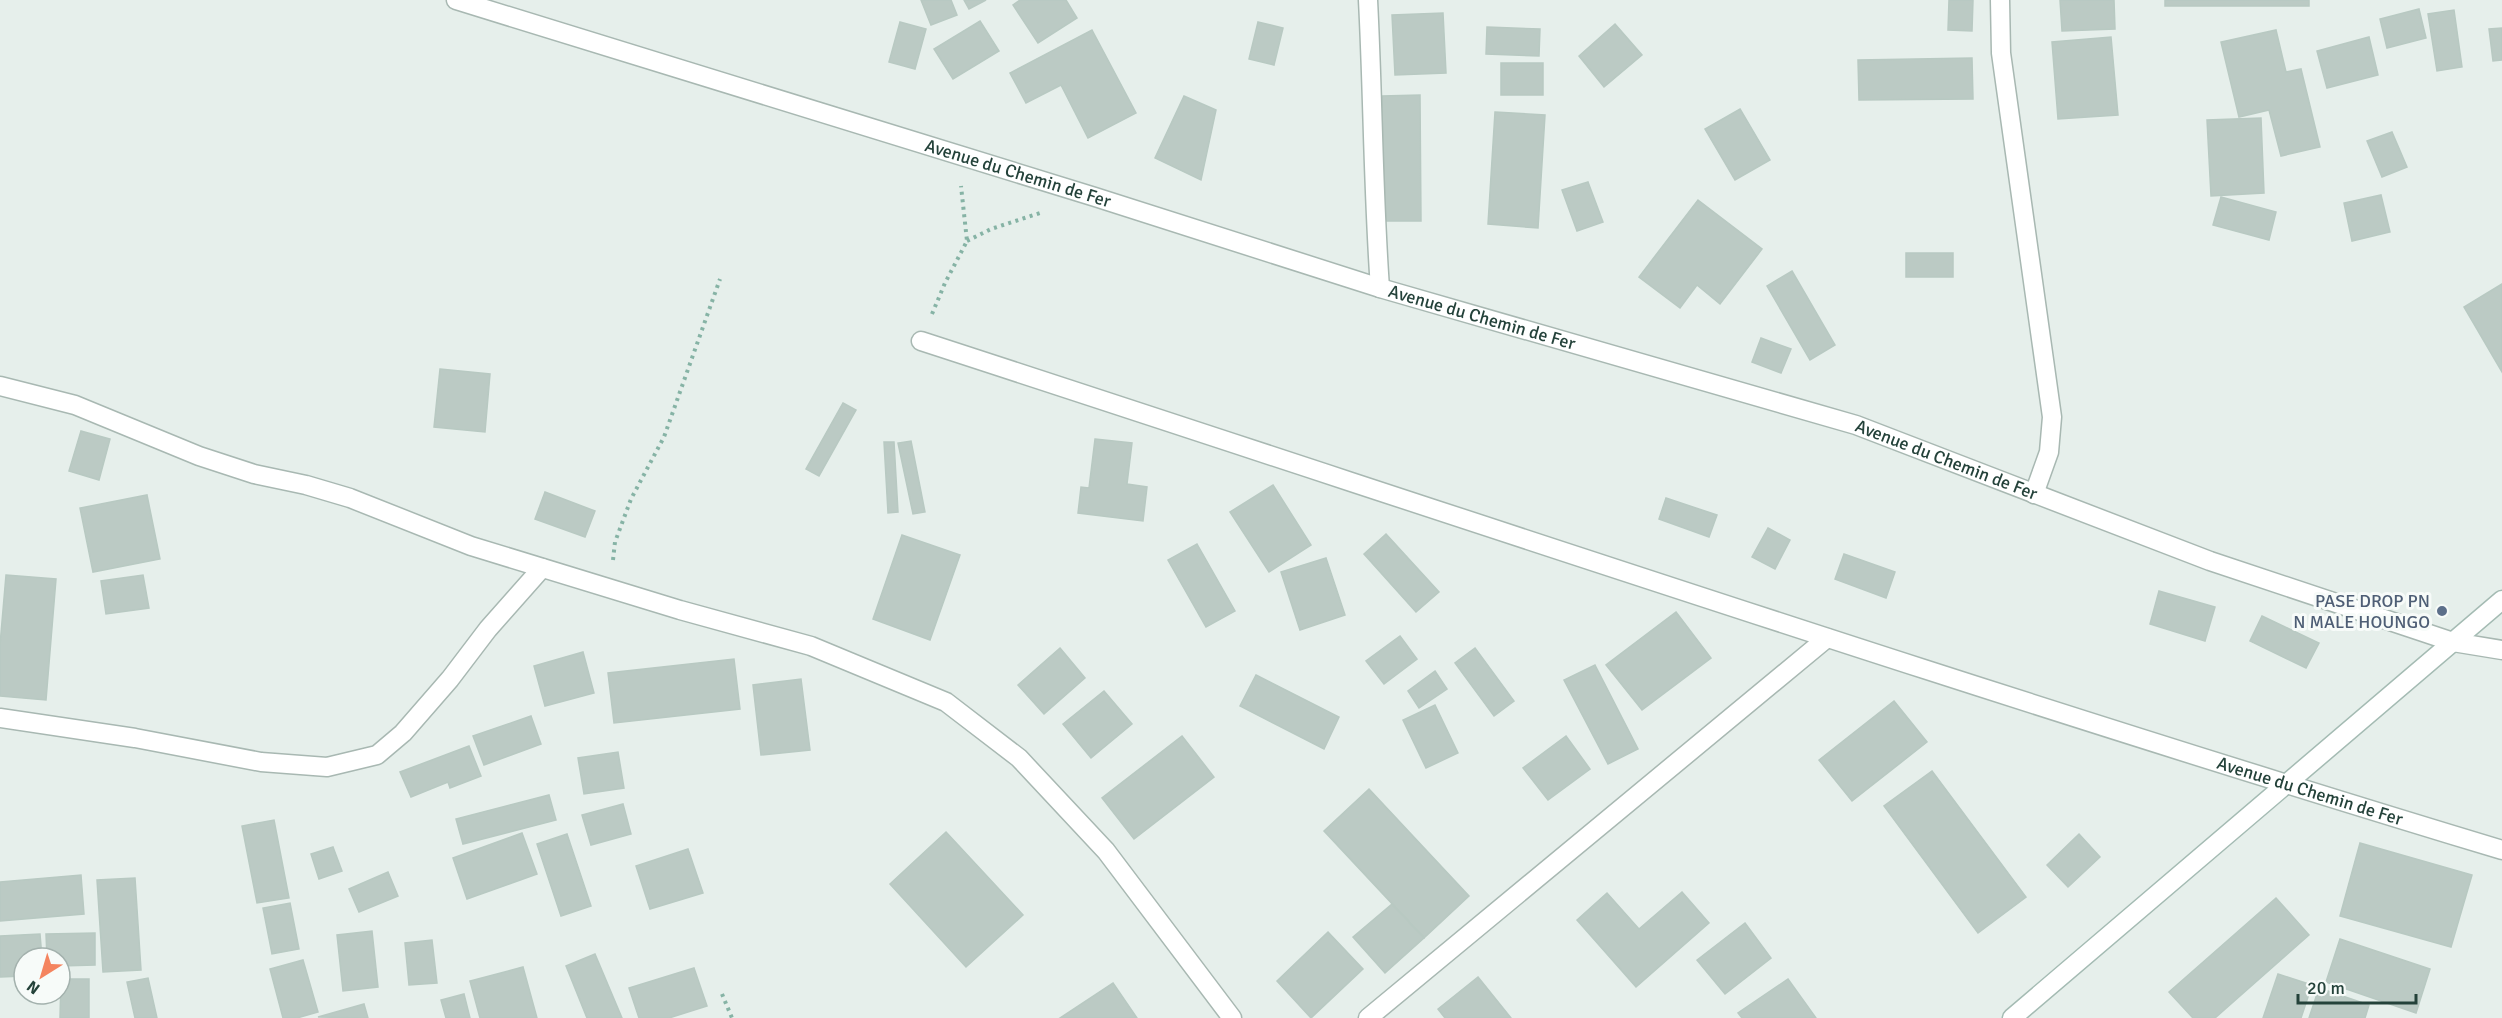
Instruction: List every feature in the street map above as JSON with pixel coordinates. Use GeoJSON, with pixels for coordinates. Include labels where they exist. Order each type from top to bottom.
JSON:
{"type":"FeatureCollection","features":[{"type":"Feature","properties":{"kind":"street","name":"Avenue du Chemin de Fer"},"geometry":{"type":"LineString","coordinates":[[456,0],[1095,197],[1380,288],[1856,425],[2210,561],[2453,642],[2502,650]]}},
{"type":"Feature","properties":{"kind":"street"},"geometry":{"type":"LineString","coordinates":[[1368,0],[1373,97],[1375,222],[1380,288]]}},
{"type":"Feature","properties":{"kind":"street"},"geometry":{"type":"LineString","coordinates":[[2000,0],[2001,52],[2052,417],[2049,452],[2034,494]]}},
{"type":"Feature","properties":{"kind":"street","name":"Avenue du Chemin de Fer"},"geometry":{"type":"LineString","coordinates":[[921,341],[1660,581],[1827,638],[2286,785],[2502,850]]}},
{"type":"Feature","properties":{"kind":"street"},"geometry":{"type":"LineString","coordinates":[[0,386],[75,405],[199,456],[254,474],[306,485],[350,498],[471,546],[680,610],[811,646],[946,702],[1019,758],[1106,851],[1232,1018]]}},
{"type":"Feature","properties":{"kind":"street"},"geometry":{"type":"LineString","coordinates":[[0,718],[135,738],[261,762],[327,767],[377,755],[410,724],[450,679],[488,629],[542,568]]}},
{"type":"Feature","properties":{"kind":"street"},"geometry":{"type":"LineString","coordinates":[[2012,1018],[2502,600]]}},
{"type":"Feature","properties":{"kind":"street"},"geometry":{"type":"LineString","coordinates":[[1368,1018],[1827,638]]}},
{"type":"Feature","properties":{"kind":"path"},"geometry":{"type":"LineString","coordinates":[[921,341],[945,283],[967,241],[958,156]]}},
{"type":"Feature","properties":{"kind":"path"},"geometry":{"type":"LineString","coordinates":[[967,241],[991,229],[1095,197]]}},
{"type":"Feature","properties":{"kind":"path"},"geometry":{"type":"LineString","coordinates":[[609,588],[615,542],[631,499],[664,437],[720,279]]}},
{"type":"Feature","properties":{"kind":"path"},"geometry":{"type":"LineString","coordinates":[[722,994],[732,1018]]}},
{"type":"Feature","properties":{"kind":"building"},"geometry":{"type":"Polygon","coordinates":[[[921,0],[951,0],[957,15],[931,25],[921,0]]]}},
{"type":"Feature","properties":{"kind":"building"},"geometry":{"type":"Polygon","coordinates":[[[964,0],[986,0],[969,9],[964,0]]]}},
{"type":"Feature","properties":{"kind":"building"},"geometry":{"type":"Polygon","coordinates":[[[1020,0],[1066,0],[1077,18],[1038,43],[1013,5],[1020,0]]]}},
{"type":"Feature","properties":{"kind":"building"},"geometry":{"type":"Polygon","coordinates":[[[1949,0],[1973,0],[1972,31],[1948,30],[1949,0]]]}},
{"type":"Feature","properties":{"kind":"building"},"geometry":{"type":"Polygon","coordinates":[[[2060,0],[2114,0],[2115,29],[2062,31],[2060,0]]]}},
{"type":"Feature","properties":{"kind":"building"},"geometry":{"type":"Polygon","coordinates":[[[2165,0],[2309,0],[2309,6],[2165,6],[2165,0]]]}},
{"type":"Feature","properties":{"kind":"building"},"geometry":{"type":"Polygon","coordinates":[[[2419,9],[2426,38],[2387,48],[2380,19],[2419,9]]]}},
{"type":"Feature","properties":{"kind":"building"},"geometry":{"type":"Polygon","coordinates":[[[2454,10],[2462,67],[2437,71],[2428,14],[2454,10]]]}},
{"type":"Feature","properties":{"kind":"building"},"geometry":{"type":"Polygon","coordinates":[[[1443,13],[1446,73],[1395,75],[1392,15],[1443,13]]]}},
{"type":"Feature","properties":{"kind":"building"},"geometry":{"type":"Polygon","coordinates":[[[980,21],[999,51],[953,79],[934,49],[980,21]]]}},
{"type":"Feature","properties":{"kind":"building"},"geometry":{"type":"Polygon","coordinates":[[[900,22],[926,29],[915,69],[889,62],[900,22]]]}},
{"type":"Feature","properties":{"kind":"building"},"geometry":{"type":"Polygon","coordinates":[[[1258,22],[1283,28],[1274,65],[1249,59],[1258,22]]]}},
{"type":"Feature","properties":{"kind":"building"},"geometry":{"type":"Polygon","coordinates":[[[1615,24],[1642,55],[1604,87],[1579,56],[1615,24]]]}},
{"type":"Feature","properties":{"kind":"building"},"geometry":{"type":"Polygon","coordinates":[[[1487,27],[1540,29],[1539,56],[1486,54],[1487,27]]]}},
{"type":"Feature","properties":{"kind":"building"},"geometry":{"type":"Polygon","coordinates":[[[2502,28],[2502,60],[2493,61],[2489,29],[2502,28]]]}},
{"type":"Feature","properties":{"kind":"building"},"geometry":{"type":"Polygon","coordinates":[[[1092,30],[1136,113],[1088,138],[1061,85],[1026,103],[1010,73],[1092,30]]]}},
{"type":"Feature","properties":{"kind":"building"},"geometry":{"type":"Polygon","coordinates":[[[2276,30],[2286,72],[2301,69],[2320,147],[2281,156],[2269,110],[2239,117],[2221,42],[2276,30]]]}},
{"type":"Feature","properties":{"kind":"building"},"geometry":{"type":"Polygon","coordinates":[[[2111,37],[2118,115],[2058,119],[2052,42],[2111,37]]]}},
{"type":"Feature","properties":{"kind":"building"},"geometry":{"type":"Polygon","coordinates":[[[2369,37],[2378,75],[2327,88],[2317,51],[2369,37]]]}},
{"type":"Feature","properties":{"kind":"building"},"geometry":{"type":"Polygon","coordinates":[[[1972,58],[1973,99],[1859,100],[1858,60],[1972,58]]]}},
{"type":"Feature","properties":{"kind":"building"},"geometry":{"type":"Polygon","coordinates":[[[1501,63],[1543,63],[1543,95],[1501,95],[1501,63]]]}},
{"type":"Feature","properties":{"kind":"building"},"geometry":{"type":"Polygon","coordinates":[[[1420,95],[1421,221],[1383,221],[1382,96],[1420,95]]]}},
{"type":"Feature","properties":{"kind":"building"},"geometry":{"type":"Polygon","coordinates":[[[1184,96],[1216,110],[1201,180],[1155,158],[1184,96]]]}},
{"type":"Feature","properties":{"kind":"building"},"geometry":{"type":"Polygon","coordinates":[[[1740,109],[1770,160],[1735,180],[1705,129],[1740,109]]]}},
{"type":"Feature","properties":{"kind":"building"},"geometry":{"type":"Polygon","coordinates":[[[1495,112],[1545,115],[1538,228],[1488,224],[1495,112]]]}},
{"type":"Feature","properties":{"kind":"building"},"geometry":{"type":"Polygon","coordinates":[[[2261,118],[2264,193],[2211,196],[2207,120],[2261,118]]]}},
{"type":"Feature","properties":{"kind":"building"},"geometry":{"type":"Polygon","coordinates":[[[2392,132],[2407,167],[2382,177],[2367,141],[2392,132]]]}},
{"type":"Feature","properties":{"kind":"building"},"geometry":{"type":"Polygon","coordinates":[[[1588,182],[1603,222],[1577,231],[1562,190],[1588,182]]]}},
{"type":"Feature","properties":{"kind":"building"},"geometry":{"type":"Polygon","coordinates":[[[2381,195],[2390,232],[2352,241],[2344,203],[2381,195]]]}},
{"type":"Feature","properties":{"kind":"building"},"geometry":{"type":"Polygon","coordinates":[[[2221,197],[2276,212],[2269,240],[2213,225],[2221,197]]]}},
{"type":"Feature","properties":{"kind":"building"},"geometry":{"type":"Polygon","coordinates":[[[1698,200],[1762,249],[1720,304],[1697,285],[1680,308],[1639,277],[1698,200]]]}},
{"type":"Feature","properties":{"kind":"building"},"geometry":{"type":"Polygon","coordinates":[[[1906,253],[1953,253],[1953,277],[1906,277],[1906,253]]]}},
{"type":"Feature","properties":{"kind":"building"},"geometry":{"type":"Polygon","coordinates":[[[1792,271],[1835,345],[1810,360],[1767,286],[1792,271]]]}},
{"type":"Feature","properties":{"kind":"building"},"geometry":{"type":"Polygon","coordinates":[[[2502,284],[2502,372],[2464,307],[2502,284]]]}},
{"type":"Feature","properties":{"kind":"building"},"geometry":{"type":"Polygon","coordinates":[[[1761,338],[1791,349],[1781,373],[1752,362],[1761,338]]]}},
{"type":"Feature","properties":{"kind":"building"},"geometry":{"type":"Polygon","coordinates":[[[440,369],[490,374],[485,432],[434,427],[440,369]]]}},
{"type":"Feature","properties":{"kind":"building"},"geometry":{"type":"Polygon","coordinates":[[[843,403],[856,410],[819,476],[806,469],[843,403]]]}},
{"type":"Feature","properties":{"kind":"building"},"geometry":{"type":"Polygon","coordinates":[[[81,431],[110,439],[99,480],[69,471],[81,431]]]}},
{"type":"Feature","properties":{"kind":"building"},"geometry":{"type":"Polygon","coordinates":[[[1095,439],[1132,443],[1127,484],[1147,487],[1143,521],[1078,513],[1081,487],[1089,488],[1095,439]]]}},
{"type":"Feature","properties":{"kind":"building"},"geometry":{"type":"Polygon","coordinates":[[[911,441],[925,512],[913,514],[898,443],[911,441]]]}},
{"type":"Feature","properties":{"kind":"building"},"geometry":{"type":"Polygon","coordinates":[[[884,442],[894,442],[898,512],[888,513],[884,442]]]}},
{"type":"Feature","properties":{"kind":"building"},"geometry":{"type":"Polygon","coordinates":[[[1273,485],[1311,545],[1269,572],[1230,512],[1273,485]]]}},
{"type":"Feature","properties":{"kind":"building"},"geometry":{"type":"Polygon","coordinates":[[[545,492],[595,511],[585,537],[535,519],[545,492]]]}},
{"type":"Feature","properties":{"kind":"building"},"geometry":{"type":"Polygon","coordinates":[[[147,495],[160,559],[93,572],[80,508],[147,495]]]}},
{"type":"Feature","properties":{"kind":"building"},"geometry":{"type":"Polygon","coordinates":[[[1666,498],[1717,515],[1709,537],[1659,519],[1666,498]]]}},
{"type":"Feature","properties":{"kind":"building"},"geometry":{"type":"Polygon","coordinates":[[[1768,528],[1790,540],[1775,569],[1752,557],[1768,528]]]}},
{"type":"Feature","properties":{"kind":"building"},"geometry":{"type":"Polygon","coordinates":[[[1386,534],[1439,592],[1416,612],[1364,554],[1386,534]]]}},
{"type":"Feature","properties":{"kind":"building"},"geometry":{"type":"Polygon","coordinates":[[[902,535],[960,555],[930,640],[873,619],[902,535]]]}},
{"type":"Feature","properties":{"kind":"building"},"geometry":{"type":"Polygon","coordinates":[[[1197,544],[1235,611],[1206,627],[1168,560],[1197,544]]]}},
{"type":"Feature","properties":{"kind":"building"},"geometry":{"type":"Polygon","coordinates":[[[1844,554],[1895,572],[1886,598],[1835,579],[1844,554]]]}},
{"type":"Feature","properties":{"kind":"building"},"geometry":{"type":"Polygon","coordinates":[[[1326,558],[1345,615],[1300,630],[1281,572],[1326,558]]]}},
{"type":"Feature","properties":{"kind":"building"},"geometry":{"type":"Polygon","coordinates":[[[6,575],[56,579],[46,700],[0,696],[0,645],[6,575]]]}},
{"type":"Feature","properties":{"kind":"building"},"geometry":{"type":"Polygon","coordinates":[[[143,575],[149,608],[106,614],[101,581],[143,575]]]}},
{"type":"Feature","properties":{"kind":"building"},"geometry":{"type":"Polygon","coordinates":[[[2159,591],[2215,607],[2205,641],[2150,624],[2159,591]]]}},
{"type":"Feature","properties":{"kind":"building"},"geometry":{"type":"Polygon","coordinates":[[[1676,612],[1711,658],[1642,710],[1606,665],[1676,612]]]}},
{"type":"Feature","properties":{"kind":"building"},"geometry":{"type":"Polygon","coordinates":[[[2262,616],[2319,643],[2306,668],[2250,641],[2262,616]]]}},
{"type":"Feature","properties":{"kind":"building"},"geometry":{"type":"Polygon","coordinates":[[[1400,636],[1417,659],[1384,684],[1366,661],[1400,636]]]}},
{"type":"Feature","properties":{"kind":"building"},"geometry":{"type":"Polygon","coordinates":[[[1060,648],[1085,678],[1044,714],[1018,685],[1060,648]]]}},
{"type":"Feature","properties":{"kind":"building"},"geometry":{"type":"Polygon","coordinates":[[[1475,648],[1514,701],[1494,716],[1455,663],[1475,648]]]}},
{"type":"Feature","properties":{"kind":"building"},"geometry":{"type":"Polygon","coordinates":[[[583,652],[594,693],[545,706],[534,666],[583,652]]]}},
{"type":"Feature","properties":{"kind":"building"},"geometry":{"type":"Polygon","coordinates":[[[734,659],[740,709],[614,723],[608,673],[734,659]]]}},
{"type":"Feature","properties":{"kind":"building"},"geometry":{"type":"Polygon","coordinates":[[[1595,665],[1638,749],[1608,764],[1564,680],[1595,665]]]}},
{"type":"Feature","properties":{"kind":"building"},"geometry":{"type":"Polygon","coordinates":[[[1435,671],[1447,689],[1419,708],[1408,691],[1435,671]]]}},
{"type":"Feature","properties":{"kind":"building"},"geometry":{"type":"Polygon","coordinates":[[[1256,675],[1339,717],[1324,749],[1240,706],[1256,675]]]}},
{"type":"Feature","properties":{"kind":"building"},"geometry":{"type":"Polygon","coordinates":[[[801,679],[810,750],[761,755],[753,685],[801,679]]]}},
{"type":"Feature","properties":{"kind":"building"},"geometry":{"type":"Polygon","coordinates":[[[1104,691],[1132,724],[1091,758],[1063,724],[1104,691]]]}},
{"type":"Feature","properties":{"kind":"building"},"geometry":{"type":"Polygon","coordinates":[[[1894,701],[1927,742],[1852,801],[1819,760],[1894,701]]]}},
{"type":"Feature","properties":{"kind":"building"},"geometry":{"type":"Polygon","coordinates":[[[1435,705],[1458,753],[1426,768],[1403,720],[1435,705]]]}},
{"type":"Feature","properties":{"kind":"building"},"geometry":{"type":"Polygon","coordinates":[[[531,716],[541,744],[484,765],[473,736],[531,716]]]}},
{"type":"Feature","properties":{"kind":"building"},"geometry":{"type":"Polygon","coordinates":[[[1182,736],[1214,777],[1134,839],[1102,798],[1182,736]]]}},
{"type":"Feature","properties":{"kind":"building"},"geometry":{"type":"Polygon","coordinates":[[[1566,736],[1590,769],[1548,800],[1523,768],[1566,736]]]}},
{"type":"Feature","properties":{"kind":"building"},"geometry":{"type":"Polygon","coordinates":[[[469,746],[481,776],[450,788],[448,782],[411,797],[400,772],[469,746]]]}},
{"type":"Feature","properties":{"kind":"building"},"geometry":{"type":"Polygon","coordinates":[[[618,752],[624,788],[584,794],[578,758],[618,752]]]}},
{"type":"Feature","properties":{"kind":"building"},"geometry":{"type":"Polygon","coordinates":[[[1932,771],[2026,897],[1978,933],[1884,806],[1932,771]]]}},
{"type":"Feature","properties":{"kind":"building"},"geometry":{"type":"Polygon","coordinates":[[[1369,789],[1469,896],[1424,938],[1324,831],[1369,789]]]}},
{"type":"Feature","properties":{"kind":"building"},"geometry":{"type":"Polygon","coordinates":[[[549,795],[556,820],[463,844],[456,819],[549,795]]]}},
{"type":"Feature","properties":{"kind":"building"},"geometry":{"type":"Polygon","coordinates":[[[623,804],[631,834],[591,845],[582,815],[623,804]]]}},
{"type":"Feature","properties":{"kind":"building"},"geometry":{"type":"Polygon","coordinates":[[[274,820],[289,898],[257,903],[242,826],[274,820]]]}},
{"type":"Feature","properties":{"kind":"building"},"geometry":{"type":"Polygon","coordinates":[[[946,832],[1023,915],[966,967],[890,884],[946,832]]]}},
{"type":"Feature","properties":{"kind":"building"},"geometry":{"type":"Polygon","coordinates":[[[522,833],[537,874],[467,899],[453,858],[522,833]]]}},
{"type":"Feature","properties":{"kind":"building"},"geometry":{"type":"Polygon","coordinates":[[[567,834],[591,906],[561,916],[537,844],[567,834]]]}},
{"type":"Feature","properties":{"kind":"building"},"geometry":{"type":"Polygon","coordinates":[[[2079,834],[2100,857],[2068,887],[2047,865],[2079,834]]]}},
{"type":"Feature","properties":{"kind":"building"},"geometry":{"type":"Polygon","coordinates":[[[2360,843],[2472,875],[2451,947],[2340,916],[2360,843]]]}},
{"type":"Feature","properties":{"kind":"building"},"geometry":{"type":"Polygon","coordinates":[[[333,847],[342,871],[319,879],[311,854],[333,847]]]}},
{"type":"Feature","properties":{"kind":"building"},"geometry":{"type":"Polygon","coordinates":[[[688,849],[703,893],[650,909],[636,866],[688,849]]]}},
{"type":"Feature","properties":{"kind":"building"},"geometry":{"type":"Polygon","coordinates":[[[388,872],[398,896],[359,912],[349,889],[388,872]]]}},
{"type":"Feature","properties":{"kind":"building"},"geometry":{"type":"Polygon","coordinates":[[[81,875],[84,914],[0,921],[0,882],[81,875]]]}},
{"type":"Feature","properties":{"kind":"building"},"geometry":{"type":"Polygon","coordinates":[[[135,878],[141,970],[103,972],[97,880],[135,878]]]}},
{"type":"Feature","properties":{"kind":"building"},"geometry":{"type":"Polygon","coordinates":[[[1682,892],[1709,923],[1636,987],[1577,920],[1607,893],[1639,929],[1682,892]]]}},
{"type":"Feature","properties":{"kind":"building"},"geometry":{"type":"Polygon","coordinates":[[[2276,898],[2309,935],[2215,1018],[2193,1018],[2169,992],[2276,898]]]}},
{"type":"Feature","properties":{"kind":"building"},"geometry":{"type":"Polygon","coordinates":[[[290,903],[299,949],[272,954],[263,908],[290,903]]]}},
{"type":"Feature","properties":{"kind":"building"},"geometry":{"type":"Polygon","coordinates":[[[1392,904],[1424,938],[1385,973],[1353,937],[1392,904]]]}},
{"type":"Feature","properties":{"kind":"building"},"geometry":{"type":"Polygon","coordinates":[[[1745,923],[1771,958],[1725,994],[1697,960],[1745,923]]]}},
{"type":"Feature","properties":{"kind":"building"},"geometry":{"type":"Polygon","coordinates":[[[372,931],[378,987],[343,991],[337,935],[372,931]]]}},
{"type":"Feature","properties":{"kind":"building"},"geometry":{"type":"Polygon","coordinates":[[[1328,932],[1363,969],[1311,1018],[1277,981],[1328,932]]]}},
{"type":"Feature","properties":{"kind":"building"},"geometry":{"type":"Polygon","coordinates":[[[95,933],[95,965],[72,966],[72,946],[46,946],[46,934],[95,933]]]}},
{"type":"Feature","properties":{"kind":"building"},"geometry":{"type":"Polygon","coordinates":[[[40,934],[41,946],[12,946],[12,976],[0,977],[0,936],[40,934]]]}},
{"type":"Feature","properties":{"kind":"building"},"geometry":{"type":"Polygon","coordinates":[[[2340,939],[2430,969],[2416,1013],[2326,982],[2340,939]]]}},
{"type":"Feature","properties":{"kind":"building"},"geometry":{"type":"Polygon","coordinates":[[[432,940],[437,983],[409,985],[405,943],[432,940]]]}},
{"type":"Feature","properties":{"kind":"building"},"geometry":{"type":"Polygon","coordinates":[[[595,954],[622,1018],[587,1018],[566,966],[595,954]]]}},
{"type":"Feature","properties":{"kind":"building"},"geometry":{"type":"Polygon","coordinates":[[[303,960],[318,1012],[297,1018],[283,1018],[270,969],[303,960]]]}},
{"type":"Feature","properties":{"kind":"building"},"geometry":{"type":"Polygon","coordinates":[[[523,967],[537,1018],[480,1018],[470,981],[523,967]]]}},
{"type":"Feature","properties":{"kind":"building"},"geometry":{"type":"Polygon","coordinates":[[[694,968],[707,1006],[669,1018],[639,1018],[629,988],[694,968]]]}},
{"type":"Feature","properties":{"kind":"building"},"geometry":{"type":"Polygon","coordinates":[[[2278,974],[2312,985],[2301,1018],[2263,1018],[2278,974]]]}},
{"type":"Feature","properties":{"kind":"building"},"geometry":{"type":"Polygon","coordinates":[[[1478,977],[1511,1018],[1445,1018],[1438,1009],[1478,977]]]}},
{"type":"Feature","properties":{"kind":"building"},"geometry":{"type":"Polygon","coordinates":[[[148,978],[157,1018],[135,1018],[127,982],[148,978]]]}},
{"type":"Feature","properties":{"kind":"building"},"geometry":{"type":"Polygon","coordinates":[[[72,979],[89,979],[89,1018],[60,1018],[60,1006],[72,1006],[72,979]]]}},
{"type":"Feature","properties":{"kind":"building"},"geometry":{"type":"Polygon","coordinates":[[[1788,979],[1816,1018],[1742,1018],[1738,1013],[1788,979]]]}},
{"type":"Feature","properties":{"kind":"building"},"geometry":{"type":"Polygon","coordinates":[[[1113,983],[1137,1018],[1060,1018],[1113,983]]]}},
{"type":"Feature","properties":{"kind":"building"},"geometry":{"type":"Polygon","coordinates":[[[2319,988],[2369,1005],[2365,1018],[2309,1018],[2319,988]]]}},
{"type":"Feature","properties":{"kind":"building"},"geometry":{"type":"Polygon","coordinates":[[[464,994],[470,1018],[446,1018],[441,1000],[464,994]]]}},
{"type":"Feature","properties":{"kind":"building"},"geometry":{"type":"Polygon","coordinates":[[[364,1004],[368,1018],[318,1017],[364,1004]]]}},
{"type":"Feature","properties":{"kind":"place","name":"PASE DROP PN N MALE HOUNGO"},"geometry":{"type":"Point","coordinates":[2442,611]}}]}
